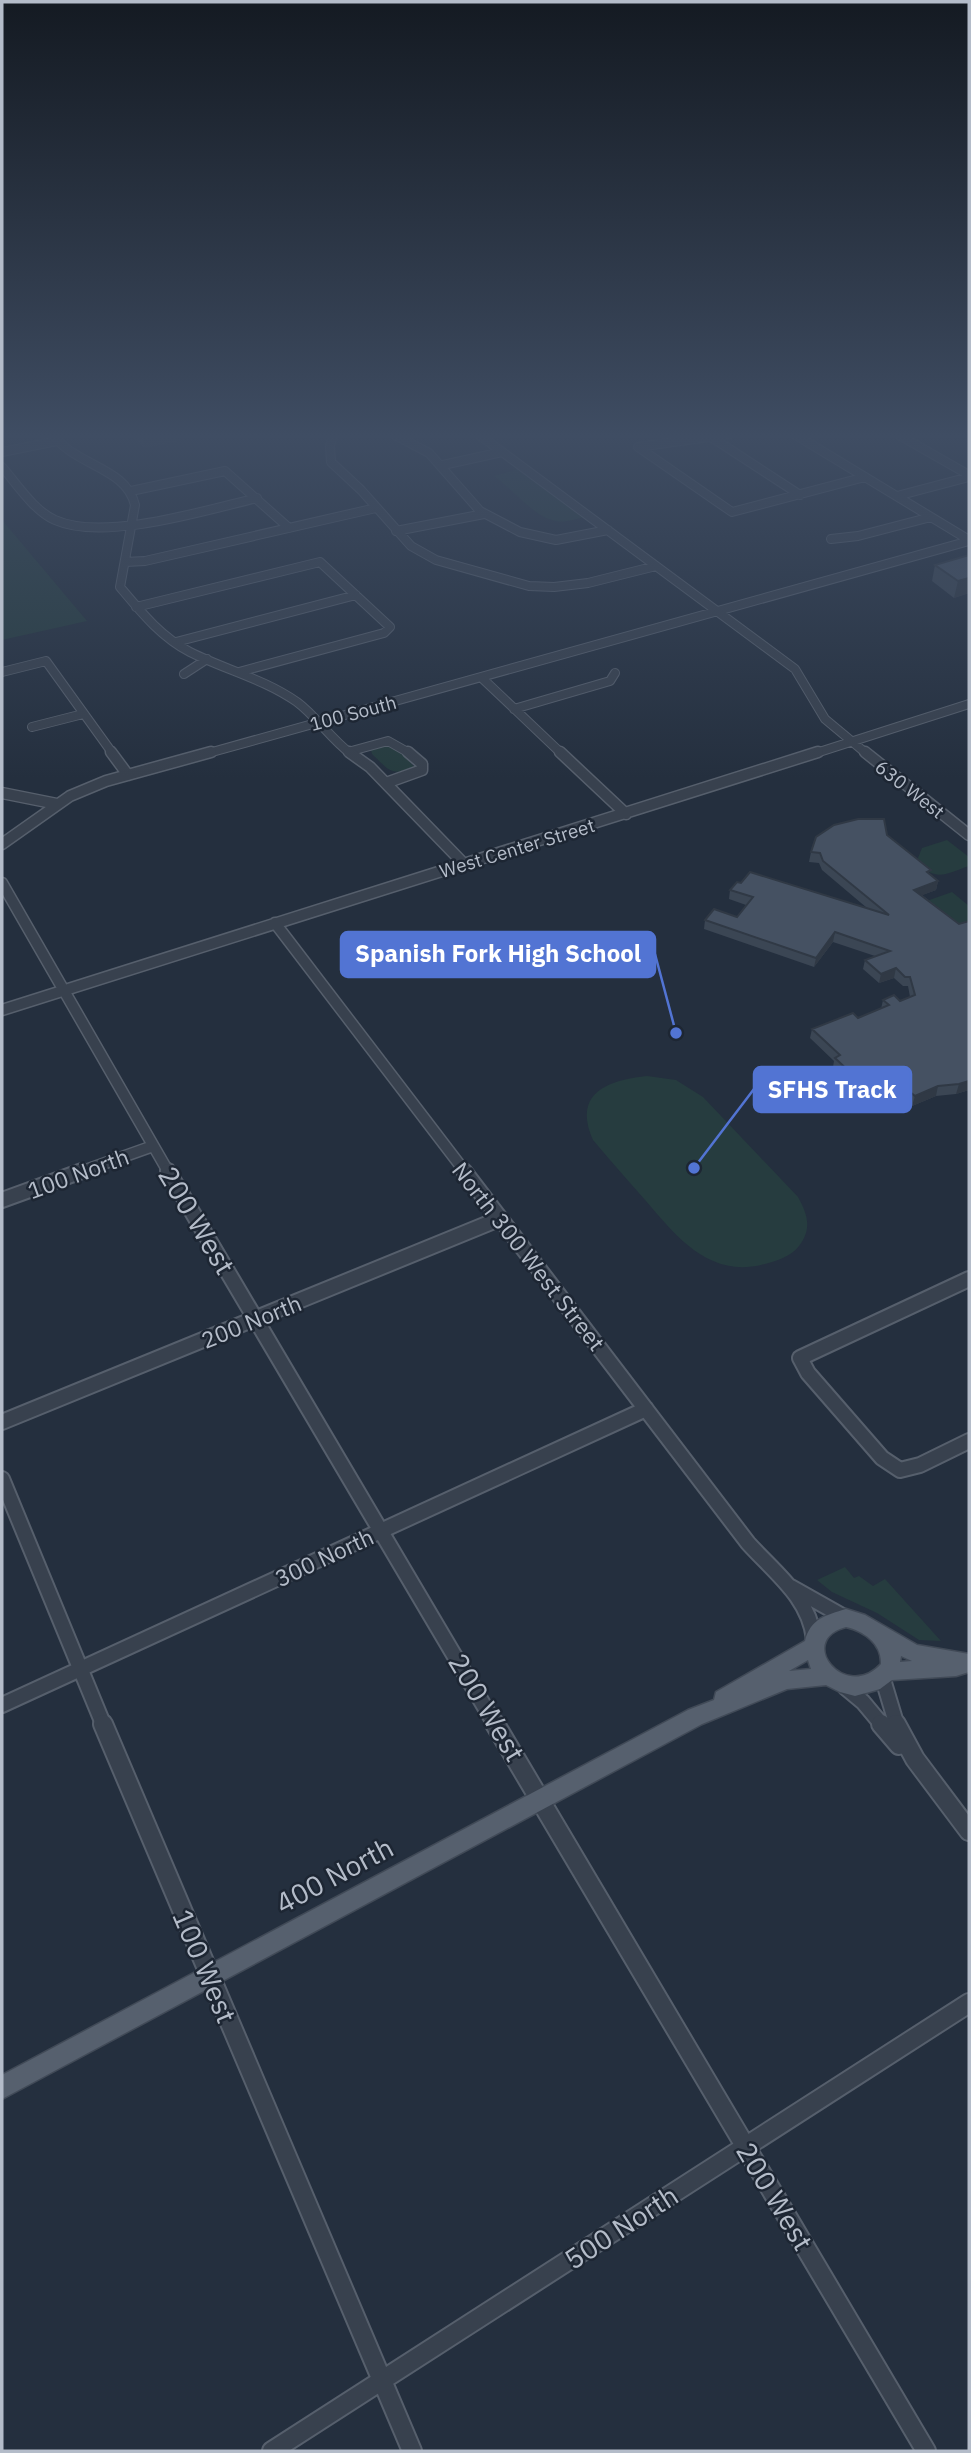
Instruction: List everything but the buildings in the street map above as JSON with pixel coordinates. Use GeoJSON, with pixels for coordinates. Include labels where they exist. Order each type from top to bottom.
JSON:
{"type":"FeatureCollection","features":[{"type":"Feature","properties":{"kind":"main road"},"geometry":{"type":"LineString","coordinates":[[846,1618],[871,1625],[896,1645],[919,1655],[969,1663],[934,1671],[884,1674],[862,1686],[833,1679],[819,1665],[814,1644],[825,1624],[846,1618]]}},
{"type":"Feature","properties":{"kind":"main road"},"geometry":{"type":"LineString","coordinates":[[881,1634],[890,1653],[884,1674]]}},
{"type":"Feature","properties":{"kind":"main road","name":"400 North"},"geometry":{"type":"LineString","coordinates":[[695,1717],[748,1682],[814,1644]]}},
{"type":"Feature","properties":{"kind":"main road","name":"400 North"},"geometry":{"type":"LineString","coordinates":[[2,2087],[695,1717],[786,1680],[833,1679]]}},
{"type":"Feature","properties":{"kind":"street"},"geometry":{"type":"LineString","coordinates":[[127,548],[120,587],[153,626],[189,651],[287,695],[318,723],[332,740],[370,766],[465,865]]}},
{"type":"Feature","properties":{"kind":"street"},"geometry":{"type":"LineString","coordinates":[[125,562],[145,561],[198,548]]}},
{"type":"Feature","properties":{"kind":"street"},"geometry":{"type":"LineString","coordinates":[[415,548],[436,560],[529,586],[554,587],[588,583],[656,566]]}},
{"type":"Feature","properties":{"kind":"street","name":"630 West"},"geometry":{"type":"LineString","coordinates":[[633,548],[795,669],[808,684],[818,712],[851,743],[969,835]]}},
{"type":"Feature","properties":{"kind":"street","name":"100 South"},"geometry":{"type":"LineString","coordinates":[[2,844],[57,804],[84,790],[128,775],[939,548]]}},
{"type":"Feature","properties":{"kind":"street"},"geometry":{"type":"LineString","coordinates":[[136,607],[320,562],[388,624],[388,631],[239,672]]}},
{"type":"Feature","properties":{"kind":"street"},"geometry":{"type":"LineString","coordinates":[[176,642],[356,595]]}},
{"type":"Feature","properties":{"kind":"street"},"geometry":{"type":"LineString","coordinates":[[184,674],[207,659]]}},
{"type":"Feature","properties":{"kind":"street"},"geometry":{"type":"LineString","coordinates":[[2,672],[46,661],[128,775]]}},
{"type":"Feature","properties":{"kind":"street"},"geometry":{"type":"LineString","coordinates":[[514,709],[610,681],[615,673]]}},
{"type":"Feature","properties":{"kind":"street"},"geometry":{"type":"LineString","coordinates":[[482,678],[626,814]]}},
{"type":"Feature","properties":{"kind":"street"},"geometry":{"type":"LineString","coordinates":[[964,705],[969,713]]}},
{"type":"Feature","properties":{"kind":"street","name":"West Center Street"},"geometry":{"type":"LineString","coordinates":[[2,1010],[964,705]]}},
{"type":"Feature","properties":{"kind":"street"},"geometry":{"type":"LineString","coordinates":[[32,727],[83,714]]}},
{"type":"Feature","properties":{"kind":"street"},"geometry":{"type":"LineString","coordinates":[[348,752],[393,741],[401,744],[422,764],[422,771],[415,775],[386,783]]}},
{"type":"Feature","properties":{"kind":"street"},"geometry":{"type":"LineString","coordinates":[[2,793],[57,804]]}},
{"type":"Feature","properties":{"kind":"street","name":"200 West"},"geometry":{"type":"LineString","coordinates":[[2,883],[153,1146],[926,2451]]}},
{"type":"Feature","properties":{"kind":"street","name":"North 300 West Street"},"geometry":{"type":"LineString","coordinates":[[275,923],[761,1559],[787,1585],[810,1619],[814,1644]]}},
{"type":"Feature","properties":{"kind":"street","name":"100 North"},"geometry":{"type":"LineString","coordinates":[[2,1200],[153,1146]]}},
{"type":"Feature","properties":{"kind":"street","name":"200 North"},"geometry":{"type":"LineString","coordinates":[[2,1422],[499,1219]]}},
{"type":"Feature","properties":{"kind":"street"},"geometry":{"type":"LineString","coordinates":[[969,1279],[800,1358],[808,1373],[882,1458],[900,1470],[920,1465],[969,1441]]}},
{"type":"Feature","properties":{"kind":"street","name":"300 North"},"geometry":{"type":"LineString","coordinates":[[2,1704],[646,1409]]}},
{"type":"Feature","properties":{"kind":"street","name":"100 West"},"geometry":{"type":"LineString","coordinates":[[2,1479],[79,1669],[412,2451]]}},
{"type":"Feature","properties":{"kind":"street"},"geometry":{"type":"LineString","coordinates":[[787,1585],[846,1618]]}},
{"type":"Feature","properties":{"kind":"street"},"geometry":{"type":"LineString","coordinates":[[884,1674],[891,1715],[912,1757]]}},
{"type":"Feature","properties":{"kind":"street"},"geometry":{"type":"LineString","coordinates":[[833,1679],[863,1702],[912,1757],[969,1831]]}},
{"type":"Feature","properties":{"kind":"street","name":"500 North"},"geometry":{"type":"LineString","coordinates":[[272,2451],[969,2003]]}},
{"type":"Feature","properties":{"kind":"green space"},"geometry":{"type":"Polygon","coordinates":[[[2,548],[26,548],[87,621],[2,640],[2,548]]]}},
{"type":"Feature","properties":{"kind":"green space"},"geometry":{"type":"Polygon","coordinates":[[[391,745],[397,747],[415,768],[395,772],[372,754],[371,750],[391,745]]]}},
{"type":"Feature","properties":{"kind":"green space"},"geometry":{"type":"Polygon","coordinates":[[[947,840],[969,857],[969,866],[942,875],[930,873],[916,863],[922,848],[947,840]]]}},
{"type":"Feature","properties":{"kind":"green space"},"geometry":{"type":"Polygon","coordinates":[[[952,892],[969,906],[969,929],[957,934],[918,904],[952,892]]]}},
{"type":"Feature","properties":{"kind":"green space"},"geometry":{"type":"Polygon","coordinates":[[[647,1076],[676,1080],[703,1097],[798,1197],[806,1216],[807,1228],[796,1250],[771,1262],[742,1267],[709,1259],[695,1251],[669,1227],[593,1140],[587,1111],[597,1092],[619,1081],[647,1076]]]}},
{"type":"Feature","properties":{"kind":"green space"},"geometry":{"type":"Polygon","coordinates":[[[845,1567],[854,1578],[859,1576],[873,1586],[885,1579],[941,1641],[919,1640],[877,1613],[832,1592],[817,1580],[845,1567]]]}},
{"type":"Feature","properties":{"kind":"place","name":"Spanish Fork High School"},"geometry":{"type":"Point","coordinates":[676,1033]}},
{"type":"Feature","properties":{"kind":"place","name":"SFHS Track"},"geometry":{"type":"Point","coordinates":[694,1168]}}]}
